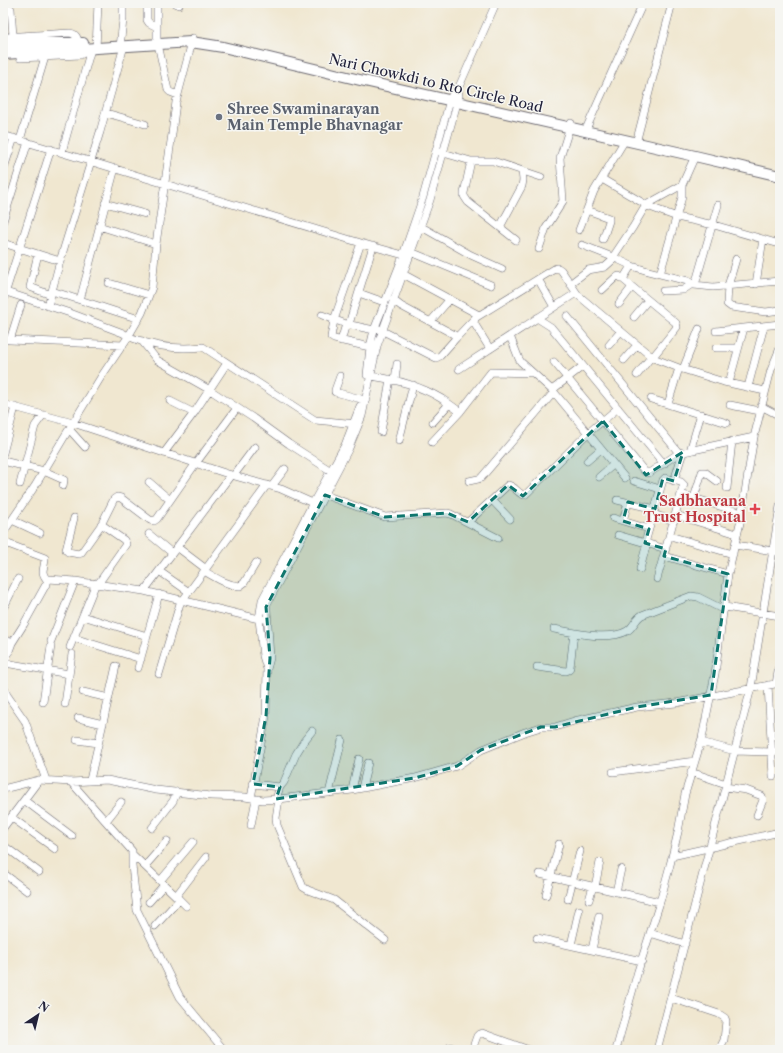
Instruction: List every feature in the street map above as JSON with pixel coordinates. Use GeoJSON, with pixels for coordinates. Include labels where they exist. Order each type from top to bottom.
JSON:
{"type":"FeatureCollection","features":[{"type":"Feature","properties":{"kind":"highway","name":"Nari Chowkdi to Rto Circle Road"},"geometry":{"type":"LineString","coordinates":[[89,47],[157,41],[192,40],[360,80],[455,96],[625,140],[637,140],[694,156],[780,176]]}},
{"type":"Feature","properties":{"kind":"highway"},"geometry":{"type":"LineString","coordinates":[[3,44],[31,43],[89,47]]}},
{"type":"Feature","properties":{"kind":"highway"},"geometry":{"type":"LineString","coordinates":[[3,54],[89,47]]}},
{"type":"Feature","properties":{"kind":"highway"},"geometry":{"type":"LineString","coordinates":[[571,125],[587,126],[637,140],[780,170]]}},
{"type":"Feature","properties":{"kind":"street"},"geometry":{"type":"LineString","coordinates":[[62,152],[89,47],[98,3]]}},
{"type":"Feature","properties":{"kind":"street"},"geometry":{"type":"LineString","coordinates":[[48,306],[60,261],[106,113],[122,45],[123,3]]}},
{"type":"Feature","properties":{"kind":"street"},"geometry":{"type":"LineString","coordinates":[[147,3],[147,20],[149,23],[157,27]]}},
{"type":"Feature","properties":{"kind":"street"},"geometry":{"type":"LineString","coordinates":[[156,3],[157,41],[168,90],[178,95]]}},
{"type":"Feature","properties":{"kind":"street"},"geometry":{"type":"LineString","coordinates":[[251,825],[254,784],[266,716],[267,669],[270,658],[267,604],[316,505],[331,471],[356,424],[362,416],[376,349],[403,274],[423,197],[439,152],[455,96],[496,3]]}},
{"type":"Feature","properties":{"kind":"street"},"geometry":{"type":"LineString","coordinates":[[587,126],[643,3]]}},
{"type":"Feature","properties":{"kind":"street"},"geometry":{"type":"LineString","coordinates":[[637,140],[672,3]]}},
{"type":"Feature","properties":{"kind":"street"},"geometry":{"type":"LineString","coordinates":[[3,8],[11,9],[13,36]]}},
{"type":"Feature","properties":{"kind":"street"},"geometry":{"type":"LineString","coordinates":[[3,37],[70,33],[89,47]]}},
{"type":"Feature","properties":{"kind":"street"},"geometry":{"type":"LineString","coordinates":[[3,533],[35,486],[101,376],[139,319],[152,288],[156,244],[176,102],[192,40]]}},
{"type":"Feature","properties":{"kind":"street"},"geometry":{"type":"LineString","coordinates":[[3,59],[80,55],[89,47]]}},
{"type":"Feature","properties":{"kind":"street"},"geometry":{"type":"LineString","coordinates":[[3,171],[17,139],[45,57]]}},
{"type":"Feature","properties":{"kind":"street"},"geometry":{"type":"LineString","coordinates":[[106,113],[145,124]]}},
{"type":"Feature","properties":{"kind":"street"},"geometry":{"type":"LineString","coordinates":[[539,249],[546,228],[563,201],[560,158],[571,125]]}},
{"type":"Feature","properties":{"kind":"street"},"geometry":{"type":"LineString","coordinates":[[3,135],[361,243],[408,254],[491,286]]}},
{"type":"Feature","properties":{"kind":"street"},"geometry":{"type":"LineString","coordinates":[[579,230],[592,196],[625,140]]}},
{"type":"Feature","properties":{"kind":"street"},"geometry":{"type":"LineString","coordinates":[[3,221],[28,142]]}},
{"type":"Feature","properties":{"kind":"street"},"geometry":{"type":"LineString","coordinates":[[3,300],[4,292],[51,149]]}},
{"type":"Feature","properties":{"kind":"street"},"geometry":{"type":"LineString","coordinates":[[439,152],[471,161],[493,162],[541,177]]}},
{"type":"Feature","properties":{"kind":"street"},"geometry":{"type":"LineString","coordinates":[[267,669],[263,656],[259,619],[262,600],[264,594],[316,505],[325,495],[349,448],[369,378],[370,348],[375,328],[384,302],[420,226],[430,197],[439,152]]}},
{"type":"Feature","properties":{"kind":"street"},"geometry":{"type":"LineString","coordinates":[[660,274],[682,197],[682,184],[694,156]]}},
{"type":"Feature","properties":{"kind":"street"},"geometry":{"type":"LineString","coordinates":[[471,161],[464,196],[468,202],[516,240]]}},
{"type":"Feature","properties":{"kind":"street"},"geometry":{"type":"LineString","coordinates":[[80,300],[115,168]]}},
{"type":"Feature","properties":{"kind":"street"},"geometry":{"type":"LineString","coordinates":[[500,228],[522,186],[522,171]]}},
{"type":"Feature","properties":{"kind":"street"},"geometry":{"type":"LineString","coordinates":[[602,179],[646,205],[677,216],[776,242]]}},
{"type":"Feature","properties":{"kind":"street"},"geometry":{"type":"LineString","coordinates":[[570,284],[588,270],[605,267],[614,257],[646,205],[682,184]]}},
{"type":"Feature","properties":{"kind":"street"},"geometry":{"type":"LineString","coordinates":[[105,203],[145,214]]}},
{"type":"Feature","properties":{"kind":"street"},"geometry":{"type":"LineString","coordinates":[[663,291],[684,290],[694,284],[718,205]]}},
{"type":"Feature","properties":{"kind":"street"},"geometry":{"type":"LineString","coordinates":[[587,210],[609,218],[603,238]]}},
{"type":"Feature","properties":{"kind":"street"},"geometry":{"type":"LineString","coordinates":[[99,226],[156,244]]}},
{"type":"Feature","properties":{"kind":"street"},"geometry":{"type":"LineString","coordinates":[[420,226],[471,255],[502,269]]}},
{"type":"Feature","properties":{"kind":"street"},"geometry":{"type":"LineString","coordinates":[[756,284],[763,239]]}},
{"type":"Feature","properties":{"kind":"street"},"geometry":{"type":"LineString","coordinates":[[3,243],[60,261]]}},
{"type":"Feature","properties":{"kind":"street"},"geometry":{"type":"LineString","coordinates":[[361,243],[334,320],[331,337],[370,348]]}},
{"type":"Feature","properties":{"kind":"street"},"geometry":{"type":"LineString","coordinates":[[582,245],[614,257],[631,266],[713,288],[780,281]]}},
{"type":"Feature","properties":{"kind":"street"},"geometry":{"type":"LineString","coordinates":[[341,341],[359,293],[373,246]]}},
{"type":"Feature","properties":{"kind":"street"},"geometry":{"type":"LineString","coordinates":[[38,254],[30,287],[80,300],[139,319]]}},
{"type":"Feature","properties":{"kind":"street"},"geometry":{"type":"LineString","coordinates":[[736,259],[728,286],[727,304],[731,307],[766,312],[780,310]]}},
{"type":"Feature","properties":{"kind":"street"},"geometry":{"type":"LineString","coordinates":[[623,279],[631,266]]}},
{"type":"Feature","properties":{"kind":"street"},"geometry":{"type":"LineString","coordinates":[[322,315],[348,324],[382,330],[436,358],[440,356],[476,317],[558,268],[561,270],[576,293],[652,357],[681,369],[729,383],[765,391]]}},
{"type":"Feature","properties":{"kind":"street"},"geometry":{"type":"LineString","coordinates":[[403,274],[450,300],[476,317]]}},
{"type":"Feature","properties":{"kind":"street"},"geometry":{"type":"LineString","coordinates":[[602,290],[619,276],[677,324],[677,327],[637,375]]}},
{"type":"Feature","properties":{"kind":"street"},"geometry":{"type":"LineString","coordinates":[[538,279],[554,307]]}},
{"type":"Feature","properties":{"kind":"street"},"geometry":{"type":"LineString","coordinates":[[109,283],[149,295]]}},
{"type":"Feature","properties":{"kind":"street"},"geometry":{"type":"LineString","coordinates":[[619,304],[632,287]]}},
{"type":"Feature","properties":{"kind":"street"},"geometry":{"type":"LineString","coordinates":[[4,292],[70,313],[123,333],[128,337],[161,347],[203,347],[315,420],[356,424]]}},
{"type":"Feature","properties":{"kind":"street"},"geometry":{"type":"LineString","coordinates":[[359,293],[384,302]]}},
{"type":"Feature","properties":{"kind":"street"},"geometry":{"type":"LineString","coordinates":[[459,369],[576,293]]}},
{"type":"Feature","properties":{"kind":"street"},"geometry":{"type":"LineString","coordinates":[[393,300],[456,337]]}},
{"type":"Feature","properties":{"kind":"street"},"geometry":{"type":"LineString","coordinates":[[431,321],[450,300]]}},
{"type":"Feature","properties":{"kind":"street"},"geometry":{"type":"LineString","coordinates":[[634,317],[648,300]]}},
{"type":"Feature","properties":{"kind":"street"},"geometry":{"type":"LineString","coordinates":[[21,305],[7,339],[123,345]]}},
{"type":"Feature","properties":{"kind":"street"},"geometry":{"type":"LineString","coordinates":[[567,316],[684,452]]}},
{"type":"Feature","properties":{"kind":"street"},"geometry":{"type":"LineString","coordinates":[[476,317],[474,323],[490,349]]}},
{"type":"Feature","properties":{"kind":"street"},"geometry":{"type":"LineString","coordinates":[[537,318],[551,327],[664,464]]}},
{"type":"Feature","properties":{"kind":"street"},"geometry":{"type":"LineString","coordinates":[[716,330],[780,324]]}},
{"type":"Feature","properties":{"kind":"street"},"geometry":{"type":"LineString","coordinates":[[748,387],[764,326]]}},
{"type":"Feature","properties":{"kind":"street"},"geometry":{"type":"LineString","coordinates":[[729,383],[744,328]]}},
{"type":"Feature","properties":{"kind":"street"},"geometry":{"type":"LineString","coordinates":[[668,404],[681,369],[699,329]]}},
{"type":"Feature","properties":{"kind":"street"},"geometry":{"type":"LineString","coordinates":[[609,345],[621,331]]}},
{"type":"Feature","properties":{"kind":"street"},"geometry":{"type":"LineString","coordinates":[[510,336],[520,360],[553,391],[625,478]]}},
{"type":"Feature","properties":{"kind":"street"},"geometry":{"type":"LineString","coordinates":[[142,341],[157,360],[210,390],[331,471]]}},
{"type":"Feature","properties":{"kind":"street"},"geometry":{"type":"LineString","coordinates":[[624,360],[637,345]]}},
{"type":"Feature","properties":{"kind":"street"},"geometry":{"type":"LineString","coordinates":[[716,348],[738,348]]}},
{"type":"Feature","properties":{"kind":"street"},"geometry":{"type":"LineString","coordinates":[[616,1050],[660,902],[672,856],[685,794],[701,742],[715,674],[728,574],[742,513],[754,437],[771,370],[780,348]]}},
{"type":"Feature","properties":{"kind":"street"},"geometry":{"type":"LineString","coordinates":[[554,362],[645,472],[649,472],[684,452],[754,437]]}},
{"type":"Feature","properties":{"kind":"street"},"geometry":{"type":"LineString","coordinates":[[164,453],[194,413],[227,363]]}},
{"type":"Feature","properties":{"kind":"street"},"geometry":{"type":"LineString","coordinates":[[381,432],[392,379],[397,364]]}},
{"type":"Feature","properties":{"kind":"street"},"geometry":{"type":"LineString","coordinates":[[469,481],[478,480],[481,478],[553,391],[583,366]]}},
{"type":"Feature","properties":{"kind":"street"},"geometry":{"type":"LineString","coordinates":[[432,442],[460,412],[491,372],[533,373]]}},
{"type":"Feature","properties":{"kind":"street"},"geometry":{"type":"LineString","coordinates":[[340,376],[335,390],[336,392],[362,399]]}},
{"type":"Feature","properties":{"kind":"street"},"geometry":{"type":"LineString","coordinates":[[369,378],[392,379],[413,385],[429,392],[460,412]]}},
{"type":"Feature","properties":{"kind":"street"},"geometry":{"type":"LineString","coordinates":[[399,440],[413,385]]}},
{"type":"Feature","properties":{"kind":"street"},"geometry":{"type":"LineString","coordinates":[[651,399],[727,423]]}},
{"type":"Feature","properties":{"kind":"street"},"geometry":{"type":"LineString","coordinates":[[170,401],[194,413]]}},
{"type":"Feature","properties":{"kind":"street"},"geometry":{"type":"LineString","coordinates":[[3,404],[281,489],[316,505]]}},
{"type":"Feature","properties":{"kind":"street"},"geometry":{"type":"LineString","coordinates":[[433,422],[449,404]]}},
{"type":"Feature","properties":{"kind":"street"},"geometry":{"type":"LineString","coordinates":[[730,405],[761,409],[780,416]]}},
{"type":"Feature","properties":{"kind":"street"},"geometry":{"type":"LineString","coordinates":[[3,453],[5,437],[14,407]]}},
{"type":"Feature","properties":{"kind":"street"},"geometry":{"type":"LineString","coordinates":[[74,518],[66,550],[68,552],[80,554],[101,524],[112,500],[115,498],[121,498],[152,521],[157,519],[196,463],[238,408]]}},
{"type":"Feature","properties":{"kind":"street"},"geometry":{"type":"LineString","coordinates":[[468,522],[508,485],[521,495],[526,494],[588,433],[618,408]]}},
{"type":"Feature","properties":{"kind":"street"},"geometry":{"type":"LineString","coordinates":[[674,481],[684,452],[701,414]]}},
{"type":"Feature","properties":{"kind":"street"},"geometry":{"type":"LineString","coordinates":[[20,484],[34,426],[43,415]]}},
{"type":"Feature","properties":{"kind":"street"},"geometry":{"type":"LineString","coordinates":[[71,426],[85,448]]}},
{"type":"Feature","properties":{"kind":"street"},"geometry":{"type":"LineString","coordinates":[[727,488],[732,441]]}},
{"type":"Feature","properties":{"kind":"street"},"geometry":{"type":"LineString","coordinates":[[144,591],[255,447]]}},
{"type":"Feature","properties":{"kind":"street"},"geometry":{"type":"LineString","coordinates":[[587,460],[601,449]]}},
{"type":"Feature","properties":{"kind":"street"},"geometry":{"type":"LineString","coordinates":[[3,460],[44,471],[64,480],[63,486]]}},
{"type":"Feature","properties":{"kind":"street"},"geometry":{"type":"LineString","coordinates":[[599,477],[613,465]]}},
{"type":"Feature","properties":{"kind":"street"},"geometry":{"type":"LineString","coordinates":[[159,674],[182,600],[270,486],[286,469]]}},
{"type":"Feature","properties":{"kind":"street"},"geometry":{"type":"LineString","coordinates":[[694,498],[702,472],[705,472],[717,481]]}},
{"type":"Feature","properties":{"kind":"street"},"geometry":{"type":"LineString","coordinates":[[640,569],[649,529],[664,478],[681,482],[684,485],[682,494],[657,579]]}},
{"type":"Feature","properties":{"kind":"street"},"geometry":{"type":"LineString","coordinates":[[634,481],[660,489]]}},
{"type":"Feature","properties":{"kind":"street"},"geometry":{"type":"LineString","coordinates":[[148,482],[170,500]]}},
{"type":"Feature","properties":{"kind":"street"},"geometry":{"type":"LineString","coordinates":[[682,494],[742,513]]}},
{"type":"Feature","properties":{"kind":"street"},"geometry":{"type":"LineString","coordinates":[[325,495],[385,517],[447,513],[455,515],[498,538]]}},
{"type":"Feature","properties":{"kind":"street"},"geometry":{"type":"LineString","coordinates":[[492,500],[510,519]]}},
{"type":"Feature","properties":{"kind":"street"},"geometry":{"type":"LineString","coordinates":[[617,500],[628,502],[675,518],[737,534]]}},
{"type":"Feature","properties":{"kind":"street"},"geometry":{"type":"LineString","coordinates":[[623,521],[628,502]]}},
{"type":"Feature","properties":{"kind":"street"},"geometry":{"type":"LineString","coordinates":[[657,1050],[751,688],[763,613],[776,551],[780,506]]}},
{"type":"Feature","properties":{"kind":"street"},"geometry":{"type":"LineString","coordinates":[[613,518],[649,529]]}},
{"type":"Feature","properties":{"kind":"street"},"geometry":{"type":"LineString","coordinates":[[12,520],[40,533]]}},
{"type":"Feature","properties":{"kind":"street"},"geometry":{"type":"LineString","coordinates":[[65,704],[71,651],[74,638],[97,584],[126,544],[124,540],[101,524]]}},
{"type":"Feature","properties":{"kind":"street"},"geometry":{"type":"LineString","coordinates":[[149,534],[172,553]]}},
{"type":"Feature","properties":{"kind":"street"},"geometry":{"type":"LineString","coordinates":[[618,535],[646,543],[665,552],[728,574]]}},
{"type":"Feature","properties":{"kind":"street"},"geometry":{"type":"LineString","coordinates":[[670,536],[733,554]]}},
{"type":"Feature","properties":{"kind":"street"},"geometry":{"type":"LineString","coordinates":[[3,542],[46,558],[43,573],[48,581]]}},
{"type":"Feature","properties":{"kind":"street"},"geometry":{"type":"LineString","coordinates":[[735,545],[776,551]]}},
{"type":"Feature","properties":{"kind":"street"},"geometry":{"type":"LineString","coordinates":[[177,547],[205,570],[223,582],[235,586],[240,586],[244,583],[256,563]]}},
{"type":"Feature","properties":{"kind":"street"},"geometry":{"type":"LineString","coordinates":[[159,571],[188,592]]}},
{"type":"Feature","properties":{"kind":"street"},"geometry":{"type":"LineString","coordinates":[[4,605],[18,579]]}},
{"type":"Feature","properties":{"kind":"street"},"geometry":{"type":"LineString","coordinates":[[69,674],[4,665],[12,643],[49,579],[75,581],[144,591],[259,619],[267,619]]}},
{"type":"Feature","properties":{"kind":"street"},"geometry":{"type":"LineString","coordinates":[[43,702],[51,643],[75,581]]}},
{"type":"Feature","properties":{"kind":"street"},"geometry":{"type":"LineString","coordinates":[[171,597],[180,586]]}},
{"type":"Feature","properties":{"kind":"street"},"geometry":{"type":"LineString","coordinates":[[138,668],[159,594]]}},
{"type":"Feature","properties":{"kind":"street"},"geometry":{"type":"LineString","coordinates":[[554,629],[574,633],[608,636],[616,635],[628,630],[639,616],[691,596],[698,597],[724,609],[780,616]]}},
{"type":"Feature","properties":{"kind":"street"},"geometry":{"type":"LineString","coordinates":[[83,616],[147,636]]}},
{"type":"Feature","properties":{"kind":"street"},"geometry":{"type":"LineString","coordinates":[[537,667],[566,671],[569,670],[574,633]]}},
{"type":"Feature","properties":{"kind":"street"},"geometry":{"type":"LineString","coordinates":[[74,638],[141,659]]}},
{"type":"Feature","properties":{"kind":"street"},"geometry":{"type":"LineString","coordinates":[[3,639],[12,643]]}},
{"type":"Feature","properties":{"kind":"street"},"geometry":{"type":"LineString","coordinates":[[3,789],[42,780],[71,782],[107,780],[156,790],[263,800],[352,790],[415,778],[458,766],[481,750],[541,727],[555,727],[574,721],[637,707],[676,703],[778,683],[780,660]]}},
{"type":"Feature","properties":{"kind":"street"},"geometry":{"type":"LineString","coordinates":[[90,780],[116,666]]}},
{"type":"Feature","properties":{"kind":"street"},"geometry":{"type":"LineString","coordinates":[[768,685],[773,776]]}},
{"type":"Feature","properties":{"kind":"street"},"geometry":{"type":"LineString","coordinates":[[3,686],[7,695],[24,718],[42,780]]}},
{"type":"Feature","properties":{"kind":"street"},"geometry":{"type":"LineString","coordinates":[[83,692],[108,698]]}},
{"type":"Feature","properties":{"kind":"street"},"geometry":{"type":"LineString","coordinates":[[78,718],[103,724]]}},
{"type":"Feature","properties":{"kind":"street"},"geometry":{"type":"LineString","coordinates":[[312,731],[296,754],[284,782],[280,787],[276,818],[277,825],[303,887],[334,900],[385,940]]}},
{"type":"Feature","properties":{"kind":"street"},"geometry":{"type":"LineString","coordinates":[[77,740],[98,743]]}},
{"type":"Feature","properties":{"kind":"street"},"geometry":{"type":"LineString","coordinates":[[329,793],[342,740]]}},
{"type":"Feature","properties":{"kind":"street"},"geometry":{"type":"LineString","coordinates":[[701,742],[735,751],[780,751]]}},
{"type":"Feature","properties":{"kind":"street"},"geometry":{"type":"LineString","coordinates":[[352,790],[358,759]]}},
{"type":"Feature","properties":{"kind":"street"},"geometry":{"type":"LineString","coordinates":[[613,772],[695,761]]}},
{"type":"Feature","properties":{"kind":"street"},"geometry":{"type":"LineString","coordinates":[[362,788],[368,763]]}},
{"type":"Feature","properties":{"kind":"street"},"geometry":{"type":"LineString","coordinates":[[691,772],[762,796],[763,800],[757,815]]}},
{"type":"Feature","properties":{"kind":"street"},"geometry":{"type":"LineString","coordinates":[[3,828],[24,800],[42,780]]}},
{"type":"Feature","properties":{"kind":"street"},"geometry":{"type":"LineString","coordinates":[[71,782],[132,851],[132,866],[137,910],[180,997],[224,1050]]}},
{"type":"Feature","properties":{"kind":"street"},"geometry":{"type":"LineString","coordinates":[[254,784],[280,787]]}},
{"type":"Feature","properties":{"kind":"street"},"geometry":{"type":"LineString","coordinates":[[152,828],[173,801],[176,792]]}},
{"type":"Feature","properties":{"kind":"street"},"geometry":{"type":"LineString","coordinates":[[24,800],[72,836]]}},
{"type":"Feature","properties":{"kind":"street"},"geometry":{"type":"LineString","coordinates":[[106,821],[121,802]]}},
{"type":"Feature","properties":{"kind":"street"},"geometry":{"type":"LineString","coordinates":[[3,816],[12,815],[55,849]]}},
{"type":"Feature","properties":{"kind":"street"},"geometry":{"type":"LineString","coordinates":[[672,856],[780,832]]}},
{"type":"Feature","properties":{"kind":"street"},"geometry":{"type":"LineString","coordinates":[[145,866],[167,841]]}},
{"type":"Feature","properties":{"kind":"street"},"geometry":{"type":"LineString","coordinates":[[149,902],[193,842]]}},
{"type":"Feature","properties":{"kind":"street"},"geometry":{"type":"LineString","coordinates":[[546,895],[559,844]]}},
{"type":"Feature","properties":{"kind":"street"},"geometry":{"type":"LineString","coordinates":[[3,845],[39,872]]}},
{"type":"Feature","properties":{"kind":"street"},"geometry":{"type":"LineString","coordinates":[[568,899],[580,851]]}},
{"type":"Feature","properties":{"kind":"street"},"geometry":{"type":"LineString","coordinates":[[132,854],[186,906]]}},
{"type":"Feature","properties":{"kind":"street"},"geometry":{"type":"LineString","coordinates":[[155,926],[178,898],[206,858]]}},
{"type":"Feature","properties":{"kind":"street"},"geometry":{"type":"LineString","coordinates":[[589,900],[600,862]]}},
{"type":"Feature","properties":{"kind":"street"},"geometry":{"type":"LineString","coordinates":[[616,892],[621,869]]}},
{"type":"Feature","properties":{"kind":"street"},"geometry":{"type":"LineString","coordinates":[[3,872],[27,891]]}},
{"type":"Feature","properties":{"kind":"street"},"geometry":{"type":"LineString","coordinates":[[540,874],[660,902]]}},
{"type":"Feature","properties":{"kind":"street"},"geometry":{"type":"LineString","coordinates":[[571,946],[579,910]]}},
{"type":"Feature","properties":{"kind":"street"},"geometry":{"type":"LineString","coordinates":[[592,950],[599,916]]}},
{"type":"Feature","properties":{"kind":"street"},"geometry":{"type":"LineString","coordinates":[[650,933],[685,944]]}},
{"type":"Feature","properties":{"kind":"street"},"geometry":{"type":"LineString","coordinates":[[537,938],[642,961]]}},
{"type":"Feature","properties":{"kind":"street"},"geometry":{"type":"LineString","coordinates":[[671,998],[719,1014],[725,1018],[725,1038],[719,1050]]}},
{"type":"Feature","properties":{"kind":"street"},"geometry":{"type":"LineString","coordinates":[[472,1050],[477,1036],[480,1033],[529,1050]]}},
{"type":"Feature","properties":{"kind":"street"},"geometry":{"type":"LineString","coordinates":[[450,1047],[460,1050]]}},
{"type":"Feature","properties":{"kind":"highlighted area"},"geometry":{"type":"Polygon","coordinates":[[[603,421],[646,475],[683,452],[674,481],[663,478],[655,509],[628,502],[623,521],[649,529],[645,543],[666,549],[664,556],[728,574],[711,695],[637,707],[555,727],[541,727],[481,750],[457,766],[415,778],[276,799],[280,787],[253,784],[266,716],[270,658],[266,607],[325,495],[385,517],[447,513],[468,522],[508,485],[523,496],[603,421]]]}},
{"type":"Feature","properties":{"kind":"place","name":"Shree Swaminarayan Main Temple Bhavnagar"},"geometry":{"type":"Point","coordinates":[219,117]}},
{"type":"Feature","properties":{"kind":"place","name":"Sadbhavana Trust Hospital"},"geometry":{"type":"Point","coordinates":[755,509]}}]}
